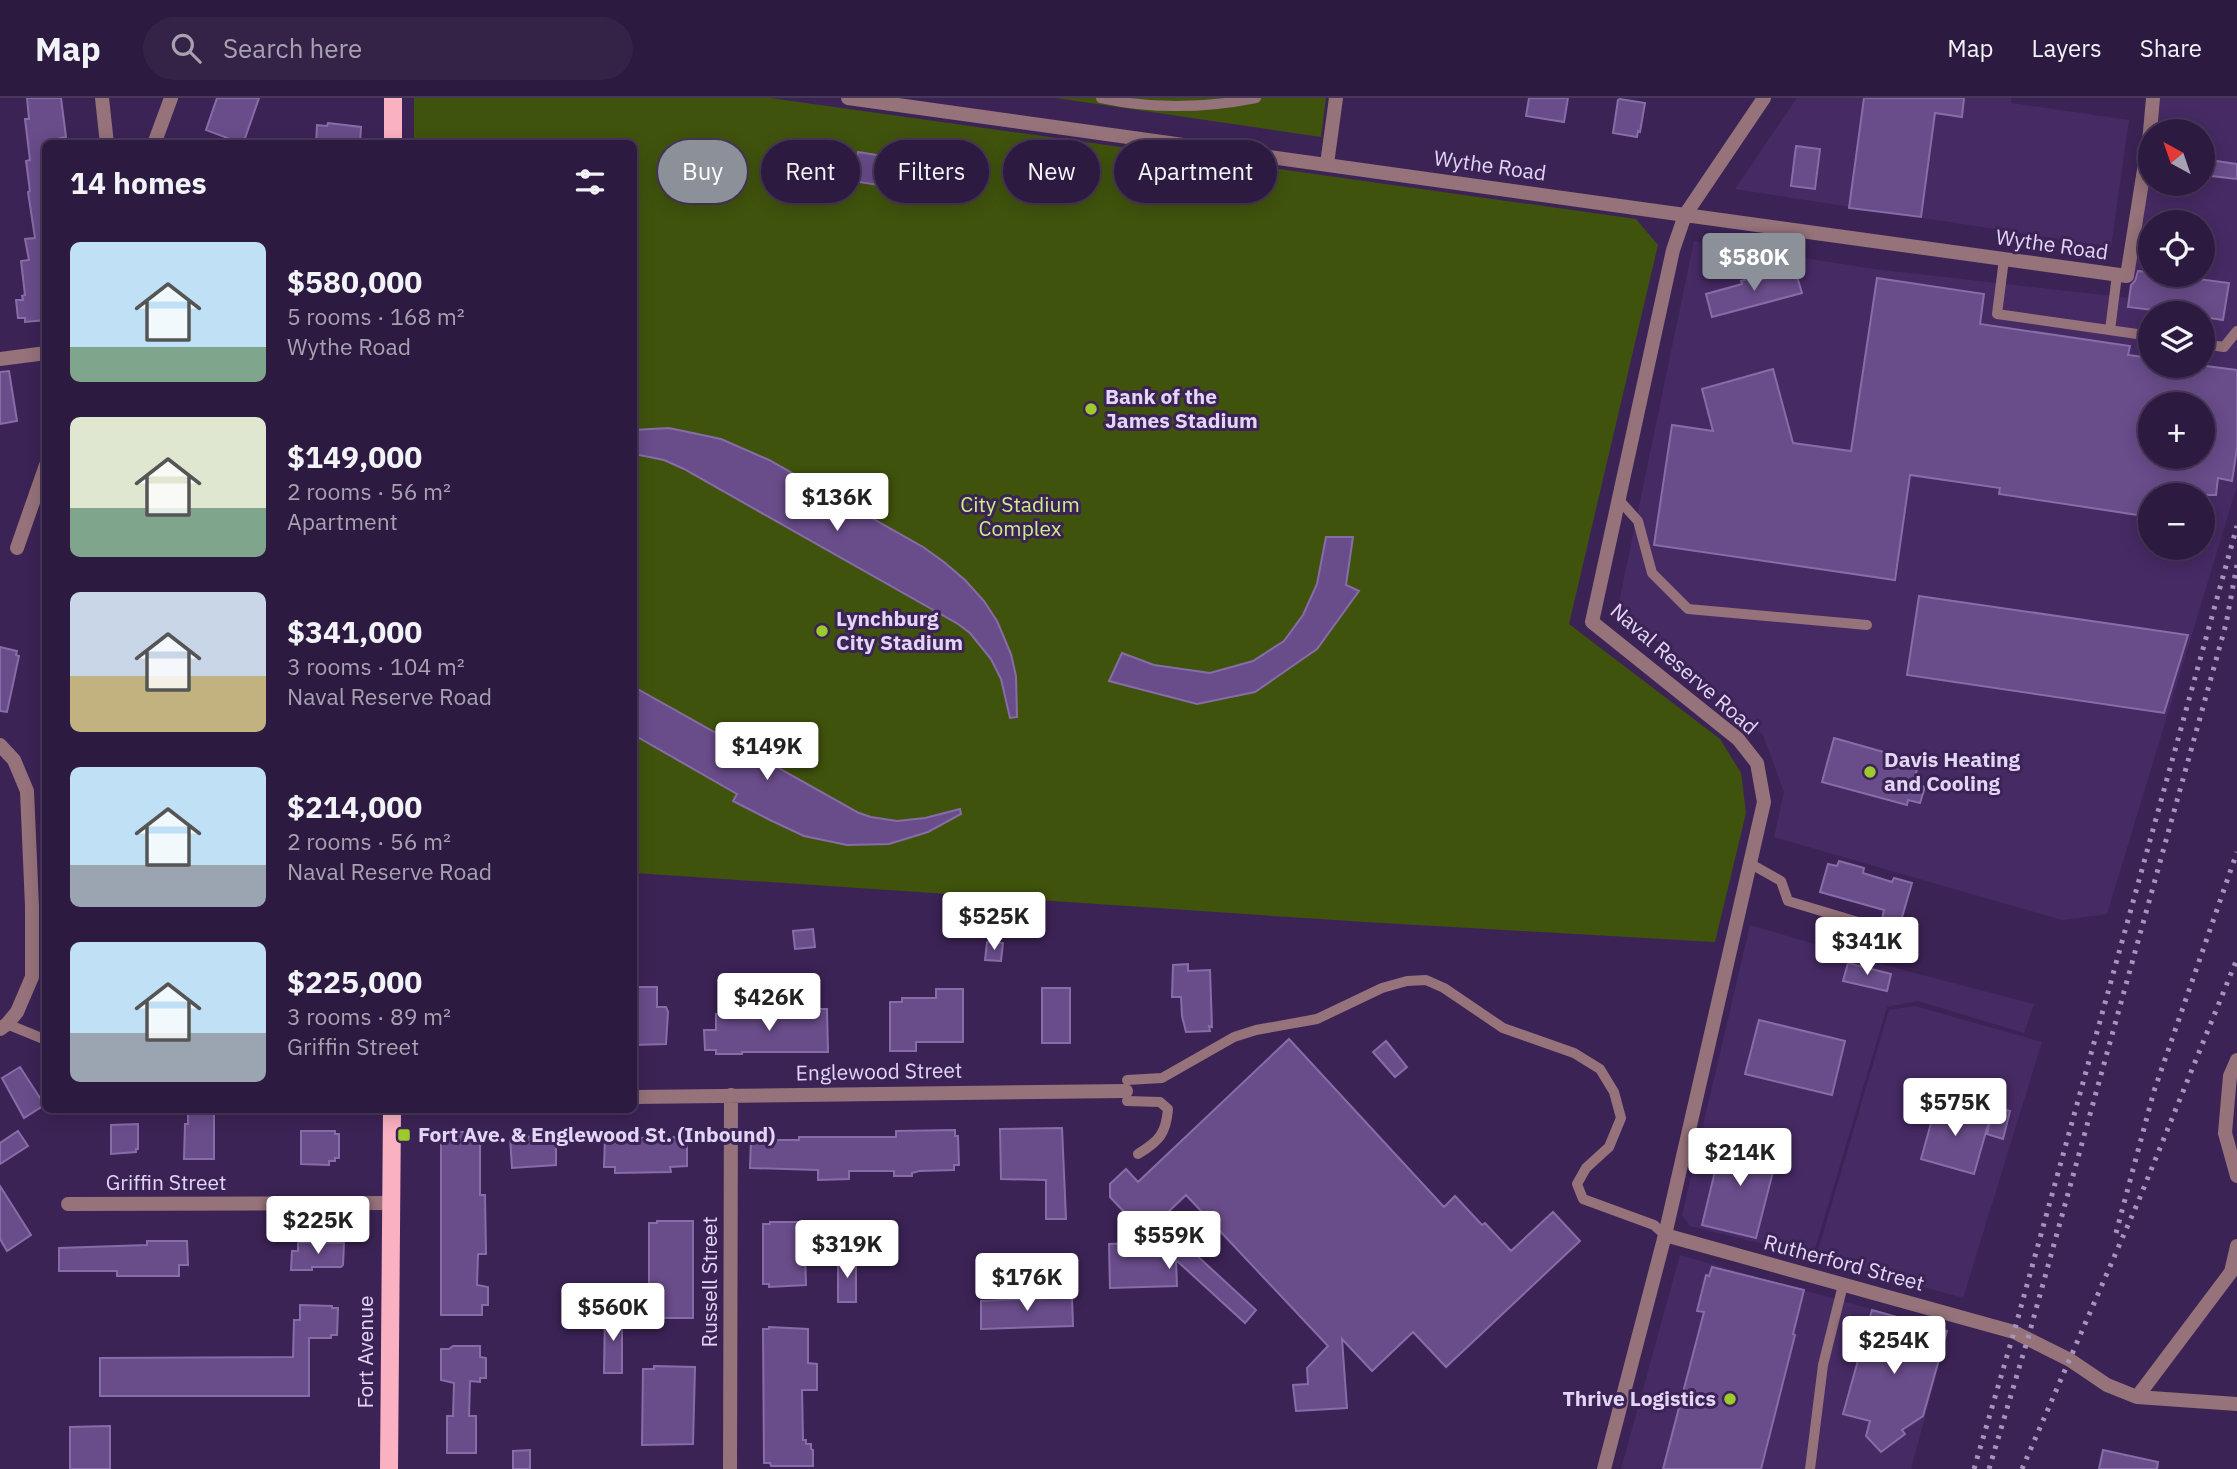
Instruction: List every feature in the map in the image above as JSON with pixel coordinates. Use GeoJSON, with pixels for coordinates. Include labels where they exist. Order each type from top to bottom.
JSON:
{"type":"FeatureCollection","features":[{"type":"Feature","properties":{"kind":"main road"},"geometry":{"type":"LineString","coordinates":[[393,98],[393,140]]}},
{"type":"Feature","properties":{"kind":"main road","name":"Fort Avenue"},"geometry":{"type":"LineString","coordinates":[[388,1469],[392,1113]]}},
{"type":"Feature","properties":{"kind":"street"},"geometry":{"type":"LineString","coordinates":[[102,98],[107,140]]}},
{"type":"Feature","properties":{"kind":"street"},"geometry":{"type":"LineString","coordinates":[[155,140],[170,98]]}},
{"type":"Feature","properties":{"kind":"street","name":"Wythe Road"},"geometry":{"type":"LineString","coordinates":[[848,98],[2122,276]]}},
{"type":"Feature","properties":{"kind":"street"},"geometry":{"type":"LineString","coordinates":[[1327,164],[1336,98]]}},
{"type":"Feature","properties":{"kind":"street","name":"Naval Reserve Road"},"geometry":{"type":"LineString","coordinates":[[1665,1235],[1764,802],[1757,763],[1738,739],[1592,622],[1673,250],[1685,215],[1764,98]]}},
{"type":"Feature","properties":{"kind":"street"},"geometry":{"type":"LineString","coordinates":[[2122,276],[2150,132],[2153,98]]}},
{"type":"Feature","properties":{"kind":"street"},"geometry":{"type":"LineString","coordinates":[[0,359],[42,354]]}},
{"type":"Feature","properties":{"kind":"street"},"geometry":{"type":"LineString","coordinates":[[17,548],[42,476]]}},
{"type":"Feature","properties":{"kind":"street"},"geometry":{"type":"LineString","coordinates":[[0,745],[14,760],[27,791],[39,906],[32,976],[17,1012],[4,1026]]}},
{"type":"Feature","properties":{"kind":"street"},"geometry":{"type":"LineString","coordinates":[[2236,1171],[2225,1133],[2230,1076],[2237,1060]]}},
{"type":"Feature","properties":{"kind":"street","name":"Englewood Street"},"geometry":{"type":"LineString","coordinates":[[637,1097],[1127,1091]]}},
{"type":"Feature","properties":{"kind":"street","name":"Russell Street"},"geometry":{"type":"LineString","coordinates":[[730,1469],[731,1095]]}},
{"type":"Feature","properties":{"kind":"street","name":"Griffin Street"},"geometry":{"type":"LineString","coordinates":[[68,1204],[390,1203]]}},
{"type":"Feature","properties":{"kind":"street"},"geometry":{"type":"LineString","coordinates":[[1604,1469],[1665,1235]]}},
{"type":"Feature","properties":{"kind":"street","name":"Rutherford Street"},"geometry":{"type":"LineString","coordinates":[[1665,1235],[1991,1324],[2014,1332],[2070,1360],[2107,1385],[2137,1397],[2237,1404]]}},
{"type":"Feature","properties":{"kind":"street"},"geometry":{"type":"LineString","coordinates":[[2137,1397],[2231,1272],[2236,1253]]}},
{"type":"Feature","properties":{"kind":"lane"},"geometry":{"type":"LineString","coordinates":[[1101,98],[1210,105],[1256,98]]}},
{"type":"Feature","properties":{"kind":"lane"},"geometry":{"type":"LineString","coordinates":[[2004,259],[1997,314],[2138,334]]}},
{"type":"Feature","properties":{"kind":"lane"},"geometry":{"type":"LineString","coordinates":[[2110,330],[2122,276]]}},
{"type":"Feature","properties":{"kind":"lane"},"geometry":{"type":"LineString","coordinates":[[2215,346],[2224,347],[2237,331]]}},
{"type":"Feature","properties":{"kind":"lane"},"geometry":{"type":"LineString","coordinates":[[1619,500],[1638,521],[1652,573],[1688,608],[1867,625]]}},
{"type":"Feature","properties":{"kind":"lane"},"geometry":{"type":"LineString","coordinates":[[1751,864],[1781,881],[1788,901],[1908,937]]}},
{"type":"Feature","properties":{"kind":"lane"},"geometry":{"type":"LineString","coordinates":[[1127,1091],[1162,1078],[1234,1037],[1256,1030],[1317,1019],[1382,988],[1407,981],[1426,980],[1444,988],[1503,1028],[1574,1053],[1600,1069],[1614,1092],[1621,1118],[1609,1147],[1586,1168],[1577,1184],[1583,1199],[1654,1225],[1665,1235]]}},
{"type":"Feature","properties":{"kind":"lane"},"geometry":{"type":"LineString","coordinates":[[4,1026],[42,1039]]}},
{"type":"Feature","properties":{"kind":"lane"},"geometry":{"type":"LineString","coordinates":[[1127,1091],[1160,1102],[1168,1109],[1167,1123],[1157,1143],[1138,1154]]}},
{"type":"Feature","properties":{"kind":"lane"},"geometry":{"type":"LineString","coordinates":[[1810,1469],[1823,1364],[1843,1285]]}},
{"type":"Feature","properties":{"kind":"shaded area"},"geometry":{"type":"Polygon","coordinates":[[[1797,98],[2011,98],[2011,103],[2129,120],[2111,247],[1735,189],[1797,98]]]}},
{"type":"Feature","properties":{"kind":"shaded area"},"geometry":{"type":"Polygon","coordinates":[[[2159,98],[2237,98],[2237,486],[2215,558],[2215,483],[2138,483],[2138,560],[2215,560],[2107,914],[2062,920],[1774,837],[1784,792],[1763,735],[1663,645],[1616,617],[1694,241],[1874,269],[2130,298],[2138,227],[2138,287],[2215,287],[2215,210],[2141,210],[2143,196],[2216,196],[2216,119],[2156,119],[2159,98]]]}},
{"type":"Feature","properties":{"kind":"shaded area"},"geometry":{"type":"Polygon","coordinates":[[[1750,925],[1903,970],[2034,1004],[2024,1033],[1918,1001],[1887,1007],[1813,1256],[1690,1226],[1682,1215],[1750,925]]]}},
{"type":"Feature","properties":{"kind":"shaded area"},"geometry":{"type":"Polygon","coordinates":[[[1915,1006],[2042,1042],[1963,1298],[1816,1257],[1889,1010],[1915,1006]]]}},
{"type":"Feature","properties":{"kind":"shaded area"},"geometry":{"type":"Polygon","coordinates":[[[1680,1255],[1948,1331],[1911,1469],[1621,1469],[1680,1255]]]}},
{"type":"Feature","properties":{"kind":"green space","name":"City Stadium Complex"},"geometry":{"type":"Polygon","coordinates":[[[414,98],[770,98],[1071,140],[1003,140],[1003,203],[1100,203],[1100,144],[1114,146],[1114,203],[1277,203],[1277,169],[1636,219],[1658,245],[1569,624],[1720,739],[1741,773],[1746,813],[1715,942],[1365,922],[637,873],[637,140],[414,140],[414,98]]]}},
{"type":"Feature","properties":{"kind":"green space"},"geometry":{"type":"Polygon","coordinates":[[[1056,98],[1326,98],[1321,137],[1056,98]]]}},
{"type":"Feature","properties":{"kind":"building"},"geometry":{"type":"Polygon","coordinates":[[[27,98],[61,98],[66,137],[60,140],[42,140],[42,320],[25,322],[25,318],[18,318],[16,300],[23,300],[22,296],[25,295],[21,261],[29,260],[25,239],[35,238],[26,161],[30,160],[25,119],[29,119],[27,98]]]}},
{"type":"Feature","properties":{"kind":"building"},"geometry":{"type":"Polygon","coordinates":[[[217,98],[259,98],[244,140],[232,140],[206,130],[217,98]]]}},
{"type":"Feature","properties":{"kind":"building"},"geometry":{"type":"Polygon","coordinates":[[[1529,98],[1568,98],[1564,122],[1526,116],[1529,98]]]}},
{"type":"Feature","properties":{"kind":"building"},"geometry":{"type":"Polygon","coordinates":[[[1864,98],[1964,98],[1962,117],[1935,113],[1921,217],[1849,208],[1864,98]]]}},
{"type":"Feature","properties":{"kind":"building"},"geometry":{"type":"Polygon","coordinates":[[[1620,99],[1645,103],[1637,137],[1613,133],[1620,99]]]}},
{"type":"Feature","properties":{"kind":"building"},"geometry":{"type":"Polygon","coordinates":[[[328,123],[361,127],[360,140],[316,140],[317,125],[327,126],[328,123]]]}},
{"type":"Feature","properties":{"kind":"building"},"geometry":{"type":"Polygon","coordinates":[[[1796,146],[1820,149],[1815,189],[1791,186],[1796,146]]]}},
{"type":"Feature","properties":{"kind":"building"},"geometry":{"type":"Polygon","coordinates":[[[860,152],[874,155],[874,184],[860,182],[860,152]]]}},
{"type":"Feature","properties":{"kind":"building"},"geometry":{"type":"Polygon","coordinates":[[[2216,161],[2237,164],[2237,179],[2216,177],[2216,161]]]}},
{"type":"Feature","properties":{"kind":"building"},"geometry":{"type":"Polygon","coordinates":[[[1795,270],[1802,293],[1712,317],[1706,294],[1742,284],[1741,281],[1758,276],[1759,280],[1795,270]]]}},
{"type":"Feature","properties":{"kind":"building"},"geometry":{"type":"Polygon","coordinates":[[[2138,271],[2138,287],[2215,287],[2215,281],[2229,283],[2223,320],[2215,319],[2215,301],[2138,301],[2138,308],[2128,307],[2131,285],[2138,271]]]}},
{"type":"Feature","properties":{"kind":"building"},"geometry":{"type":"Polygon","coordinates":[[[1877,278],[1984,294],[1980,324],[2130,346],[2128,355],[2138,356],[2138,378],[2215,378],[2215,367],[2237,370],[2237,448],[2232,481],[2218,478],[2216,495],[2215,483],[2138,483],[2138,515],[1999,494],[2000,488],[1910,475],[1895,580],[1654,545],[1672,425],[1713,431],[1702,389],[1773,369],[1793,443],[1851,451],[1877,278]]]}},
{"type":"Feature","properties":{"kind":"building"},"geometry":{"type":"Polygon","coordinates":[[[9,371],[17,421],[0,424],[0,372],[9,371]]]}},
{"type":"Feature","properties":{"kind":"building"},"geometry":{"type":"Polygon","coordinates":[[[669,428],[721,439],[769,460],[923,547],[944,562],[984,601],[997,621],[1011,654],[1016,676],[1017,717],[1010,718],[1001,679],[991,659],[970,633],[684,469],[664,460],[637,455],[637,430],[669,428]]]}},
{"type":"Feature","properties":{"kind":"building"},"geometry":{"type":"Polygon","coordinates":[[[1326,537],[1353,537],[1346,585],[1359,591],[1317,649],[1255,692],[1197,704],[1109,681],[1122,653],[1154,665],[1210,673],[1253,661],[1284,641],[1303,615],[1317,584],[1326,537]]]}},
{"type":"Feature","properties":{"kind":"building"},"geometry":{"type":"Polygon","coordinates":[[[1919,596],[2188,635],[2164,713],[1907,675],[1919,596]]]}},
{"type":"Feature","properties":{"kind":"building"},"geometry":{"type":"Polygon","coordinates":[[[0,647],[17,651],[16,655],[19,656],[7,712],[0,711],[0,647]]]}},
{"type":"Feature","properties":{"kind":"building"},"geometry":{"type":"Polygon","coordinates":[[[637,689],[859,813],[897,821],[925,818],[960,809],[961,814],[928,832],[889,844],[847,845],[804,836],[733,801],[737,794],[637,737],[637,689]]]}},
{"type":"Feature","properties":{"kind":"building","name":"Davis Heating and Cooling"},"geometry":{"type":"Polygon","coordinates":[[[1834,738],[1919,762],[1913,784],[1925,787],[1920,803],[1908,800],[1907,805],[1822,782],[1834,738]]]}},
{"type":"Feature","properties":{"kind":"building"},"geometry":{"type":"Polygon","coordinates":[[[1839,861],[1864,868],[1863,873],[1892,882],[1894,878],[1912,883],[1900,924],[1882,919],[1884,910],[1820,892],[1828,864],[1837,866],[1839,861]]]}},
{"type":"Feature","properties":{"kind":"building"},"geometry":{"type":"Polygon","coordinates":[[[813,929],[815,947],[795,949],[793,931],[813,929]]]}},
{"type":"Feature","properties":{"kind":"building"},"geometry":{"type":"Polygon","coordinates":[[[987,942],[1003,943],[1001,961],[985,960],[987,942]]]}},
{"type":"Feature","properties":{"kind":"building"},"geometry":{"type":"Polygon","coordinates":[[[1848,963],[1891,974],[1887,991],[1843,981],[1848,963]]]}},
{"type":"Feature","properties":{"kind":"building"},"geometry":{"type":"Polygon","coordinates":[[[1188,964],[1188,971],[1210,970],[1210,1031],[1186,1032],[1181,997],[1172,997],[1173,965],[1188,964]]]}},
{"type":"Feature","properties":{"kind":"building"},"geometry":{"type":"Polygon","coordinates":[[[637,987],[657,987],[657,1007],[666,1007],[668,1012],[666,1044],[637,1045],[637,987]]]}},
{"type":"Feature","properties":{"kind":"building"},"geometry":{"type":"Polygon","coordinates":[[[1042,988],[1070,988],[1070,1043],[1042,1043],[1042,988]]]}},
{"type":"Feature","properties":{"kind":"building"},"geometry":{"type":"Polygon","coordinates":[[[936,989],[963,989],[963,1042],[916,1042],[916,1051],[890,1051],[890,1002],[902,1002],[902,998],[936,998],[936,989]]]}},
{"type":"Feature","properties":{"kind":"building"},"geometry":{"type":"Polygon","coordinates":[[[801,1009],[827,1009],[828,1052],[716,1054],[716,1050],[705,1050],[704,1030],[716,1030],[716,1014],[801,1012],[801,1009]]]}},
{"type":"Feature","properties":{"kind":"building"},"geometry":{"type":"Polygon","coordinates":[[[1759,1020],[1845,1041],[1832,1095],[1745,1074],[1759,1020]]]}},
{"type":"Feature","properties":{"kind":"building"},"geometry":{"type":"Polygon","coordinates":[[[1289,1039],[1444,1207],[1455,1196],[1511,1251],[1553,1212],[1580,1241],[1446,1367],[1413,1332],[1372,1371],[1342,1339],[1347,1408],[1296,1411],[1293,1385],[1308,1384],[1307,1368],[1328,1346],[1186,1195],[1145,1234],[1110,1197],[1110,1184],[1126,1169],[1138,1182],[1289,1039]]]}},
{"type":"Feature","properties":{"kind":"building"},"geometry":{"type":"Polygon","coordinates":[[[1386,1041],[1407,1067],[1395,1077],[1373,1052],[1386,1041]]]}},
{"type":"Feature","properties":{"kind":"building"},"geometry":{"type":"Polygon","coordinates":[[[20,1067],[42,1101],[42,1107],[24,1118],[2,1078],[20,1067]]]}},
{"type":"Feature","properties":{"kind":"building"},"geometry":{"type":"Polygon","coordinates":[[[1938,1098],[1956,1103],[1954,1111],[1989,1121],[1974,1174],[1921,1159],[1938,1098]]]}},
{"type":"Feature","properties":{"kind":"building"},"geometry":{"type":"Polygon","coordinates":[[[1994,1107],[2010,1111],[2003,1139],[1987,1134],[1994,1107]]]}},
{"type":"Feature","properties":{"kind":"building"},"geometry":{"type":"Polygon","coordinates":[[[188,1113],[214,1113],[214,1159],[184,1159],[185,1124],[188,1124],[188,1113]]]}},
{"type":"Feature","properties":{"kind":"building"},"geometry":{"type":"Polygon","coordinates":[[[138,1124],[136,1152],[111,1154],[111,1125],[138,1124]]]}},
{"type":"Feature","properties":{"kind":"building"},"geometry":{"type":"Polygon","coordinates":[[[1062,1128],[1066,1219],[1046,1219],[1046,1180],[1001,1179],[1000,1129],[1062,1128]]]}},
{"type":"Feature","properties":{"kind":"building"},"geometry":{"type":"Polygon","coordinates":[[[955,1130],[955,1136],[958,1136],[959,1165],[954,1165],[954,1170],[919,1171],[912,1173],[912,1176],[894,1176],[894,1171],[849,1171],[849,1179],[818,1180],[818,1170],[750,1168],[751,1140],[896,1137],[896,1131],[955,1130]]]}},
{"type":"Feature","properties":{"kind":"building"},"geometry":{"type":"Polygon","coordinates":[[[18,1131],[28,1146],[0,1164],[0,1143],[18,1131]]]}},
{"type":"Feature","properties":{"kind":"building"},"geometry":{"type":"Polygon","coordinates":[[[301,1131],[335,1131],[335,1134],[339,1134],[339,1158],[329,1161],[329,1165],[301,1164],[301,1131]]]}},
{"type":"Feature","properties":{"kind":"building"},"geometry":{"type":"Polygon","coordinates":[[[441,1132],[480,1132],[480,1195],[485,1195],[486,1254],[478,1254],[477,1285],[488,1287],[488,1305],[482,1305],[482,1315],[441,1315],[441,1132]]]}},
{"type":"Feature","properties":{"kind":"building"},"geometry":{"type":"Polygon","coordinates":[[[607,1132],[632,1132],[632,1138],[687,1137],[687,1166],[670,1167],[671,1172],[615,1173],[615,1167],[604,1167],[607,1132]]]}},
{"type":"Feature","properties":{"kind":"building"},"geometry":{"type":"Polygon","coordinates":[[[556,1136],[556,1165],[512,1168],[510,1137],[556,1136]]]}},
{"type":"Feature","properties":{"kind":"building"},"geometry":{"type":"Polygon","coordinates":[[[1723,1138],[1778,1152],[1756,1238],[1702,1225],[1723,1138]]]}},
{"type":"Feature","properties":{"kind":"building"},"geometry":{"type":"Polygon","coordinates":[[[0,1186],[31,1235],[7,1251],[0,1239],[0,1186]]]}},
{"type":"Feature","properties":{"kind":"building"},"geometry":{"type":"Polygon","coordinates":[[[693,1221],[693,1318],[660,1318],[659,1313],[649,1313],[649,1223],[693,1221]]]}},
{"type":"Feature","properties":{"kind":"building"},"geometry":{"type":"Polygon","coordinates":[[[809,1222],[809,1247],[805,1247],[806,1285],[769,1287],[769,1284],[763,1284],[763,1224],[809,1222]]]}},
{"type":"Feature","properties":{"kind":"building"},"geometry":{"type":"Polygon","coordinates":[[[147,1241],[187,1241],[188,1265],[179,1265],[179,1276],[117,1276],[117,1271],[59,1271],[59,1248],[147,1245],[147,1241]]]}},
{"type":"Feature","properties":{"kind":"building"},"geometry":{"type":"Polygon","coordinates":[[[1181,1241],[1256,1310],[1245,1323],[1176,1260],[1177,1286],[1110,1288],[1109,1244],[1181,1241]]]}},
{"type":"Feature","properties":{"kind":"building"},"geometry":{"type":"Polygon","coordinates":[[[298,1242],[344,1243],[343,1265],[291,1270],[292,1251],[298,1251],[298,1242]]]}},
{"type":"Feature","properties":{"kind":"building"},"geometry":{"type":"Polygon","coordinates":[[[838,1258],[856,1258],[856,1302],[838,1302],[838,1258]]]}},
{"type":"Feature","properties":{"kind":"building","name":"Thrive Logistics"},"geometry":{"type":"Polygon","coordinates":[[[1712,1267],[1804,1290],[1793,1334],[1795,1335],[1761,1469],[1663,1469],[1704,1312],[1697,1311],[1706,1275],[1709,1276],[1712,1267]]]}},
{"type":"Feature","properties":{"kind":"building"},"geometry":{"type":"Polygon","coordinates":[[[1072,1297],[1073,1326],[981,1329],[981,1301],[1072,1297]]]}},
{"type":"Feature","properties":{"kind":"building"},"geometry":{"type":"Polygon","coordinates":[[[300,1305],[338,1308],[337,1335],[331,1335],[331,1338],[309,1338],[309,1396],[100,1396],[100,1358],[293,1357],[294,1320],[300,1320],[300,1305]]]}},
{"type":"Feature","properties":{"kind":"building"},"geometry":{"type":"Polygon","coordinates":[[[1872,1310],[1947,1331],[1923,1416],[1902,1430],[1905,1434],[1881,1452],[1866,1436],[1870,1421],[1843,1414],[1872,1310]]]}},
{"type":"Feature","properties":{"kind":"building"},"geometry":{"type":"Polygon","coordinates":[[[605,1312],[622,1313],[622,1373],[604,1373],[605,1312]]]}},
{"type":"Feature","properties":{"kind":"building"},"geometry":{"type":"Polygon","coordinates":[[[763,1329],[808,1329],[808,1363],[817,1364],[817,1390],[802,1390],[803,1440],[806,1440],[806,1444],[811,1444],[813,1466],[771,1466],[770,1463],[764,1463],[763,1329]]]}},
{"type":"Feature","properties":{"kind":"building"},"geometry":{"type":"Polygon","coordinates":[[[480,1346],[480,1357],[486,1358],[486,1378],[480,1378],[480,1382],[470,1381],[469,1416],[476,1416],[476,1453],[447,1453],[447,1416],[453,1416],[454,1383],[441,1380],[441,1349],[480,1346]]]}},
{"type":"Feature","properties":{"kind":"building"},"geometry":{"type":"Polygon","coordinates":[[[654,1366],[695,1367],[693,1444],[642,1445],[643,1369],[654,1369],[654,1366]]]}},
{"type":"Feature","properties":{"kind":"building"},"geometry":{"type":"Polygon","coordinates":[[[110,1426],[110,1469],[70,1469],[70,1427],[110,1426]]]}},
{"type":"Feature","properties":{"kind":"building"},"geometry":{"type":"Polygon","coordinates":[[[530,1450],[530,1469],[513,1469],[513,1451],[530,1450]]]}},
{"type":"Feature","properties":{"kind":"building"},"geometry":{"type":"Polygon","coordinates":[[[2103,1450],[2158,1462],[2157,1469],[2099,1469],[2103,1450]]]}},
{"type":"Feature","properties":{"kind":"railway"},"geometry":{"type":"LineString","coordinates":[[1974,1469],[2237,526]]}},
{"type":"Feature","properties":{"kind":"railway"},"geometry":{"type":"LineString","coordinates":[[1989,1469],[2028,1338],[2226,624],[2237,565]]}},
{"type":"Feature","properties":{"kind":"railway"},"geometry":{"type":"LineString","coordinates":[[2116,1233],[2154,1091],[2237,852]]}},
{"type":"Feature","properties":{"kind":"railway"},"geometry":{"type":"LineString","coordinates":[[2022,1469],[2138,1202],[2237,959]]}},
{"type":"Feature","properties":{"kind":"place","name":"Bank of the James Stadium"},"geometry":{"type":"Point","coordinates":[1091,409]}},
{"type":"Feature","properties":{"kind":"place","name":"Lynchburg City Stadium"},"geometry":{"type":"Point","coordinates":[822,631]}},
{"type":"Feature","properties":{"kind":"place","name":"Davis Heating and Cooling"},"geometry":{"type":"Point","coordinates":[1870,772]}},
{"type":"Feature","properties":{"kind":"place","name":"Fort Ave. & Englewood St. (Inbound)"},"geometry":{"type":"Point","coordinates":[404,1135]}},
{"type":"Feature","properties":{"kind":"place","name":"Thrive Logistics"},"geometry":{"type":"Point","coordinates":[1730,1399]}}]}
